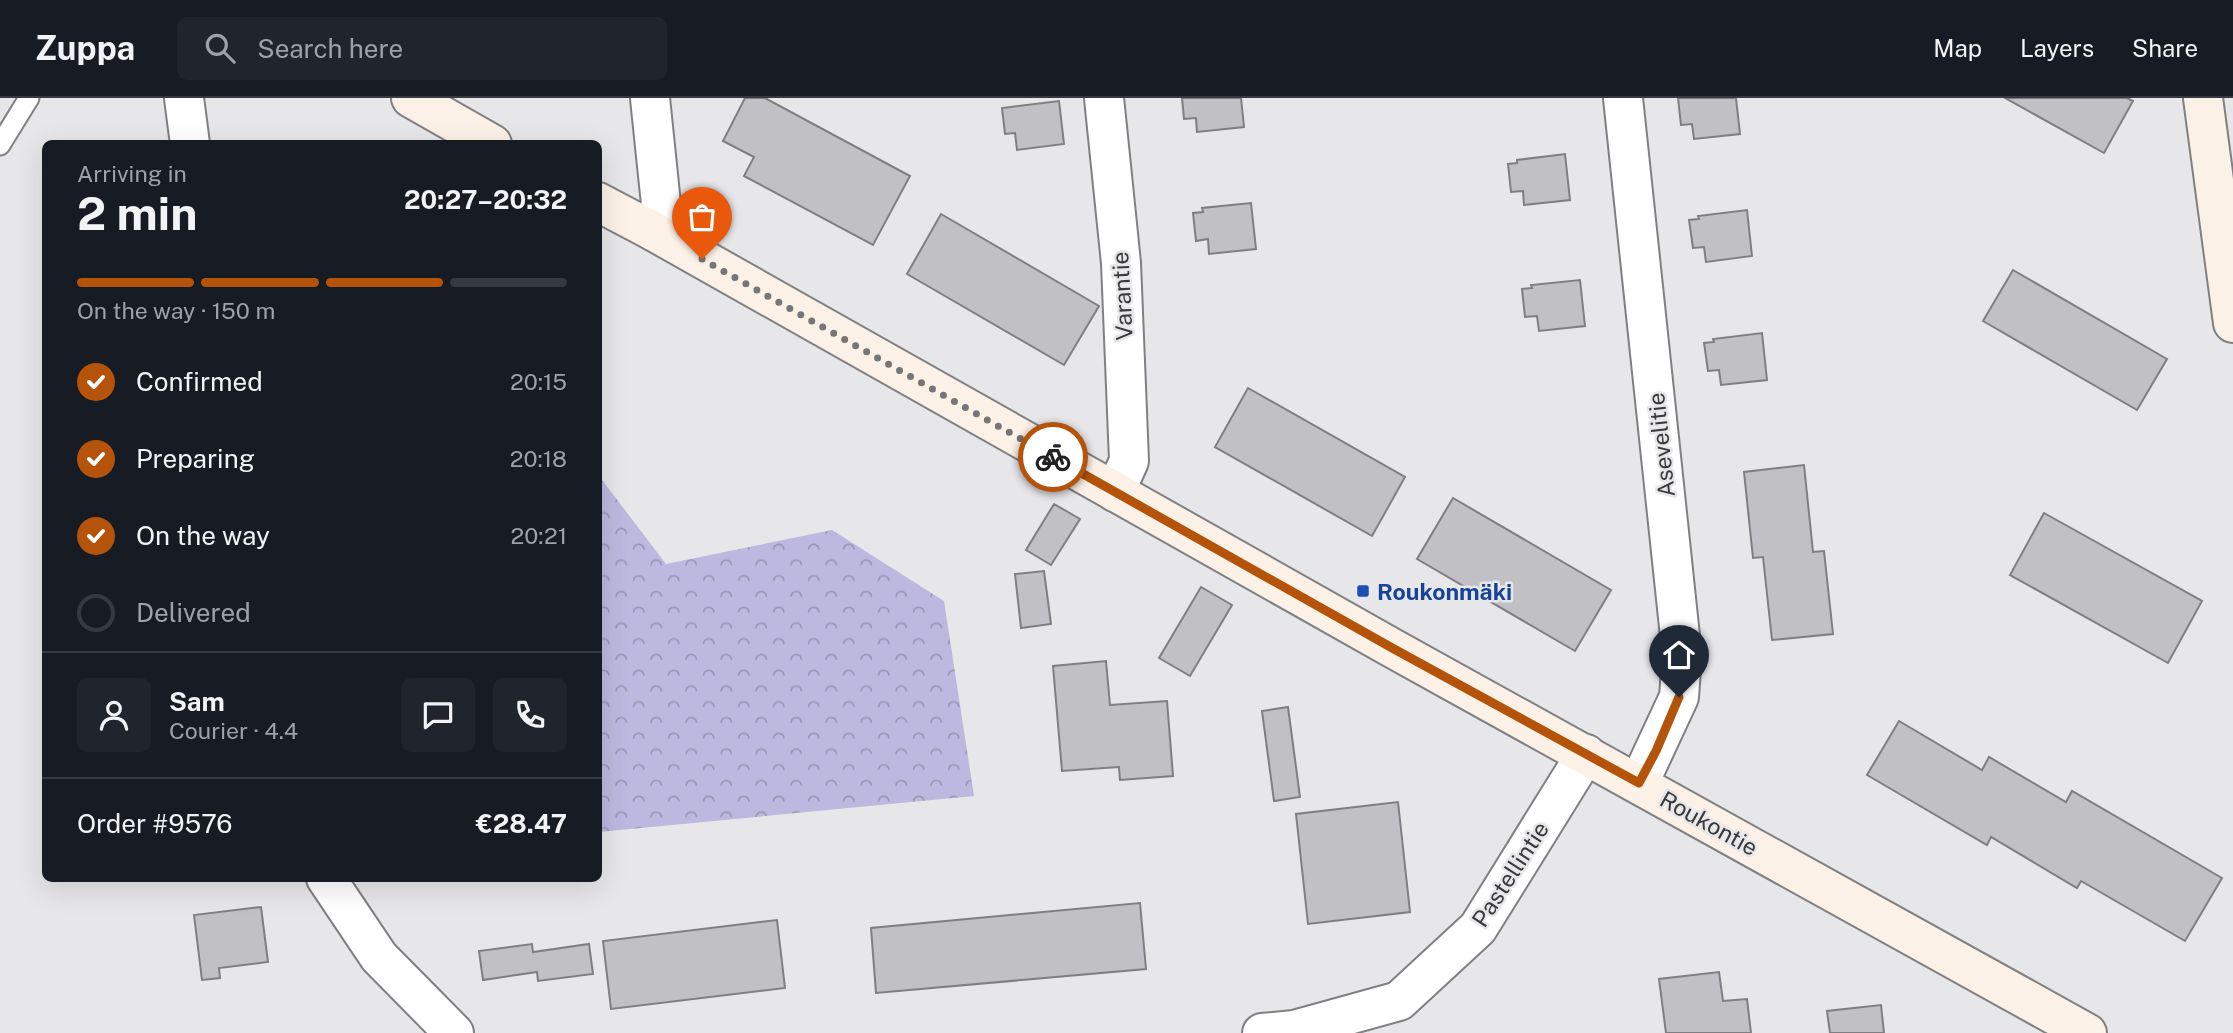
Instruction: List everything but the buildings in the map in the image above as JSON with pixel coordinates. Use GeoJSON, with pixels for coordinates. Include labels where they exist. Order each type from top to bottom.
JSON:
{"type":"FeatureCollection","features":[{"type":"Feature","properties":{"kind":"street"},"geometry":{"type":"LineString","coordinates":[[184,98],[189,140]]}},
{"type":"Feature","properties":{"kind":"street"},"geometry":{"type":"LineString","coordinates":[[411,98],[485,140]]}},
{"type":"Feature","properties":{"kind":"street"},"geometry":{"type":"LineString","coordinates":[[650,98],[661,204],[653,231]]}},
{"type":"Feature","properties":{"kind":"street","name":"Varantie"},"geometry":{"type":"LineString","coordinates":[[1104,98],[1121,263],[1129,461],[1115,492]]}},
{"type":"Feature","properties":{"kind":"street","name":"Asevelitie"},"geometry":{"type":"LineString","coordinates":[[1623,98],[1682,655],[1679,697],[1639,783]]}},
{"type":"Feature","properties":{"kind":"street"},"geometry":{"type":"LineString","coordinates":[[2203,98],[2233,323]]}},
{"type":"Feature","properties":{"kind":"street","name":"Roukontie"},"geometry":{"type":"LineString","coordinates":[[602,204],[1394,649],[2087,1033]]}},
{"type":"Feature","properties":{"kind":"street","name":"Pastellintie"},"geometry":{"type":"LineString","coordinates":[[1262,1033],[1294,1030],[1399,1001],[1478,928],[1586,754]]}},
{"type":"Feature","properties":{"kind":"street"},"geometry":{"type":"LineString","coordinates":[[329,882],[379,957],[454,1033]]}},
{"type":"Feature","properties":{"kind":"lane"},"geometry":{"type":"LineString","coordinates":[[0,145],[29,98]]}},
{"type":"Feature","properties":{"kind":"green space"},"geometry":{"type":"Polygon","coordinates":[[[602,480],[666,564],[832,530],[944,601],[974,796],[602,832],[602,480]]]}},
{"type":"Feature","properties":{"kind":"way so far"},"geometry":{"type":"LineString","coordinates":[[702,259],[1053,457]]}},
{"type":"Feature","properties":{"kind":"place","name":"Roukonmäki"},"geometry":{"type":"Point","coordinates":[1363,591]}},
{"type":"Feature","properties":{"kind":"route"},"geometry":{"type":"LineString","coordinates":[[1053,457],[1639,783],[1679,697]]}}]}
